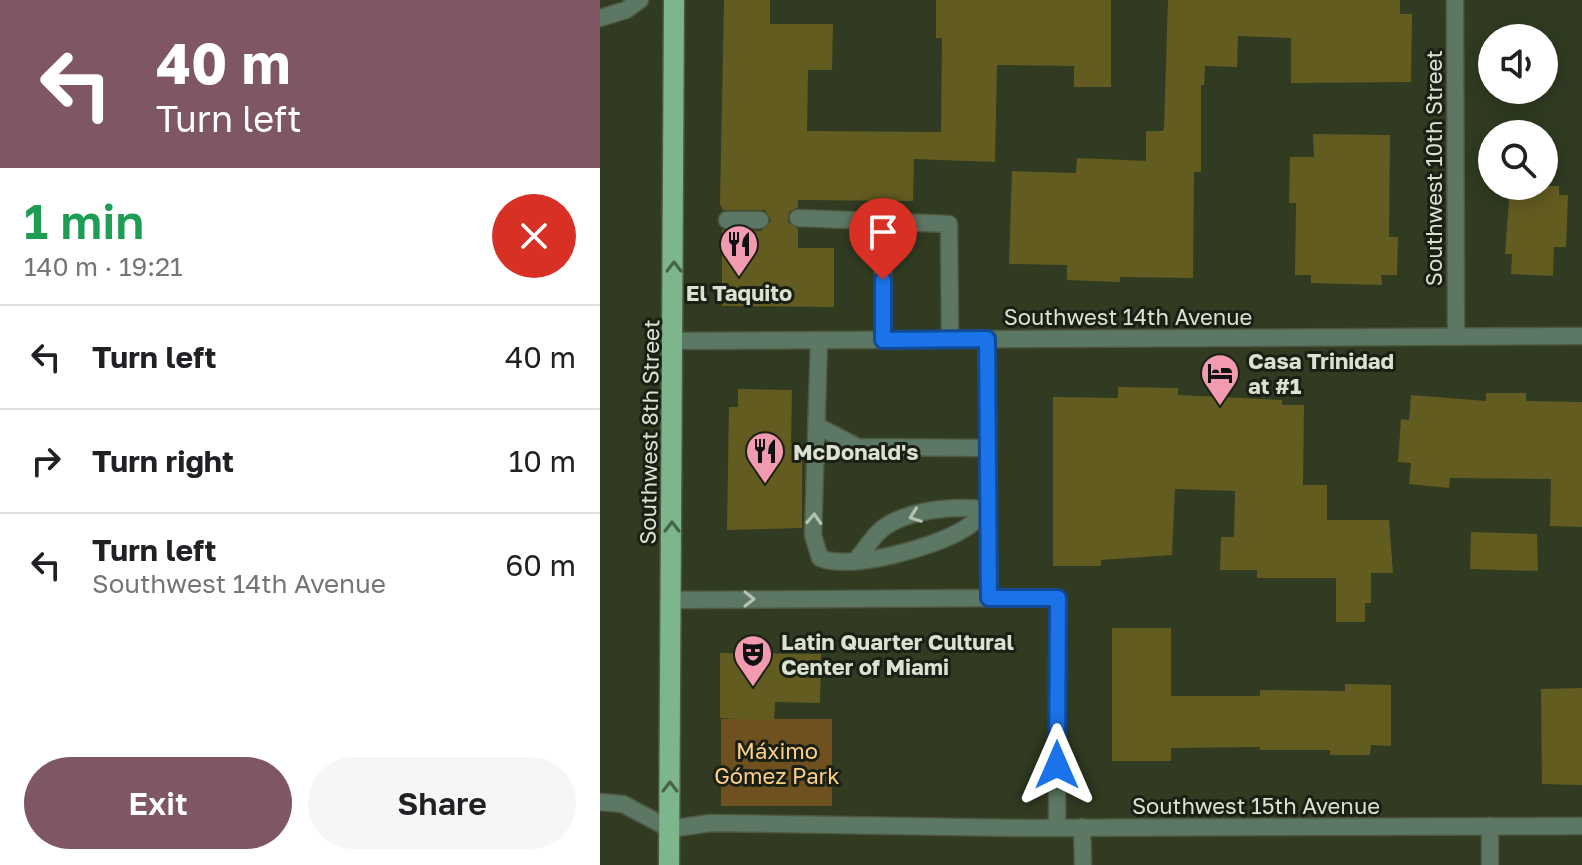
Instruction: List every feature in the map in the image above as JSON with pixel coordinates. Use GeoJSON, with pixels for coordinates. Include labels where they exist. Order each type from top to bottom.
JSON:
{"type":"FeatureCollection","features":[{"type":"Feature","properties":{"kind":"main road","name":"Southwest 8th Street"},"geometry":{"type":"LineString","coordinates":[[669,865],[674,0]]}},
{"type":"Feature","properties":{"kind":"street"},"geometry":{"type":"LineString","coordinates":[[600,18],[626,10],[640,0]]}},
{"type":"Feature","properties":{"kind":"street","name":"Southwest 10th Street"},"geometry":{"type":"LineString","coordinates":[[1455,0],[1456,337]]}},
{"type":"Feature","properties":{"kind":"street"},"geometry":{"type":"LineString","coordinates":[[798,218],[949,224],[950,339]]}},
{"type":"Feature","properties":{"kind":"street"},"geometry":{"type":"LineString","coordinates":[[883,219],[883,340]]}},
{"type":"Feature","properties":{"kind":"street"},"geometry":{"type":"LineString","coordinates":[[727,220],[760,220]]}},
{"type":"Feature","properties":{"kind":"street","name":"Southwest 14th Avenue"},"geometry":{"type":"LineString","coordinates":[[674,341],[1582,336]]}},
{"type":"Feature","properties":{"kind":"street"},"geometry":{"type":"LineString","coordinates":[[987,339],[989,598]]}},
{"type":"Feature","properties":{"kind":"street"},"geometry":{"type":"LineString","coordinates":[[819,341],[819,427],[813,535],[820,558],[830,562],[891,555],[963,530],[988,510]]}},
{"type":"Feature","properties":{"kind":"street"},"geometry":{"type":"LineString","coordinates":[[819,427],[858,447],[988,448]]}},
{"type":"Feature","properties":{"kind":"street"},"geometry":{"type":"LineString","coordinates":[[857,559],[882,529],[935,509],[962,506],[988,510]]}},
{"type":"Feature","properties":{"kind":"street"},"geometry":{"type":"LineString","coordinates":[[671,600],[1058,598],[1057,827]]}},
{"type":"Feature","properties":{"kind":"street"},"geometry":{"type":"LineString","coordinates":[[600,802],[623,804],[670,829]]}},
{"type":"Feature","properties":{"kind":"street","name":"Southwest 15th Avenue"},"geometry":{"type":"LineString","coordinates":[[670,829],[710,823],[1057,827],[1582,826]]}},
{"type":"Feature","properties":{"kind":"street"},"geometry":{"type":"LineString","coordinates":[[1490,826],[1490,865]]}},
{"type":"Feature","properties":{"kind":"street"},"geometry":{"type":"LineString","coordinates":[[1082,827],[1083,865]]}},
{"type":"Feature","properties":{"kind":"green space","name":"Máximo Gómez Park"},"geometry":{"type":"Polygon","coordinates":[[[721,719],[832,719],[832,806],[721,806],[721,719]]]}},
{"type":"Feature","properties":{"kind":"building"},"geometry":{"type":"Polygon","coordinates":[[[724,0],[770,0],[770,24],[833,24],[832,70],[808,70],[807,131],[941,132],[942,38],[936,38],[936,0],[1111,0],[1111,87],[1074,87],[1074,66],[997,65],[995,162],[914,159],[913,201],[798,200],[798,207],[789,212],[788,222],[798,229],[798,248],[834,248],[834,307],[722,306],[722,230],[761,231],[771,221],[765,210],[723,210],[720,204],[724,0]]]}},
{"type":"Feature","properties":{"kind":"building"},"geometry":{"type":"Polygon","coordinates":[[[1168,0],[1400,0],[1400,14],[1412,14],[1411,82],[1291,83],[1291,38],[1238,36],[1237,67],[1205,66],[1204,85],[1201,85],[1201,172],[1194,172],[1193,278],[1120,277],[1120,282],[1067,280],[1067,265],[1009,264],[1012,171],[1076,173],[1077,158],[1146,161],[1146,131],[1163,131],[1164,128],[1168,0]]]}},
{"type":"Feature","properties":{"kind":"building"},"geometry":{"type":"Polygon","coordinates":[[[1313,134],[1390,135],[1389,237],[1398,237],[1397,275],[1381,275],[1382,285],[1311,283],[1311,275],[1295,275],[1296,203],[1289,203],[1290,157],[1314,157],[1313,134]]]}},
{"type":"Feature","properties":{"kind":"building"},"geometry":{"type":"Polygon","coordinates":[[[1559,186],[1559,195],[1568,195],[1566,247],[1554,247],[1553,276],[1511,274],[1512,254],[1505,254],[1509,200],[1558,200],[1559,186]]]}},
{"type":"Feature","properties":{"kind":"building"},"geometry":{"type":"Polygon","coordinates":[[[1118,387],[1178,388],[1178,395],[1282,400],[1282,405],[1304,405],[1303,485],[1327,485],[1327,520],[1389,520],[1393,573],[1371,573],[1371,603],[1365,603],[1365,622],[1336,622],[1336,578],[1257,578],[1257,570],[1220,570],[1221,537],[1234,537],[1235,491],[1175,489],[1172,555],[1101,560],[1101,566],[1053,566],[1053,397],[1118,398],[1118,387]]]}},
{"type":"Feature","properties":{"kind":"building","name":"McDonald's"},"geometry":{"type":"Polygon","coordinates":[[[738,389],[792,390],[791,443],[802,443],[802,528],[727,530],[729,407],[738,407],[738,389]]]}},
{"type":"Feature","properties":{"kind":"building"},"geometry":{"type":"Polygon","coordinates":[[[1486,393],[1526,393],[1526,401],[1582,402],[1582,527],[1550,526],[1551,479],[1450,478],[1449,488],[1409,484],[1411,463],[1398,462],[1401,419],[1409,420],[1411,395],[1486,401],[1486,393]]]}},
{"type":"Feature","properties":{"kind":"building"},"geometry":{"type":"Polygon","coordinates":[[[1471,532],[1537,534],[1538,571],[1470,569],[1471,532]]]}},
{"type":"Feature","properties":{"kind":"building"},"geometry":{"type":"Polygon","coordinates":[[[1112,628],[1171,628],[1171,696],[1260,696],[1260,690],[1345,691],[1345,684],[1391,685],[1391,746],[1371,745],[1370,755],[1330,755],[1330,750],[1260,750],[1260,747],[1171,748],[1171,761],[1112,761],[1112,628]]]}},
{"type":"Feature","properties":{"kind":"building"},"geometry":{"type":"Polygon","coordinates":[[[720,653],[821,654],[820,703],[775,702],[774,721],[720,718],[720,653]]]}},
{"type":"Feature","properties":{"kind":"building"},"geometry":{"type":"Polygon","coordinates":[[[1582,688],[1582,785],[1542,784],[1541,689],[1582,688]]]}},
{"type":"Feature","properties":{"kind":"place","name":"El Taquito"},"geometry":{"type":"Point","coordinates":[739,278]}},
{"type":"Feature","properties":{"kind":"place","name":"Casa Trinidad at #1"},"geometry":{"type":"Point","coordinates":[1220,407]}},
{"type":"Feature","properties":{"kind":"place","name":"McDonald's"},"geometry":{"type":"Point","coordinates":[765,485]}},
{"type":"Feature","properties":{"kind":"place","name":"Latin Quarter Cultural Center of Miami"},"geometry":{"type":"Point","coordinates":[753,688]}},
{"type":"Feature","properties":{"kind":"route"},"geometry":{"type":"LineString","coordinates":[[883,280],[883,340],[987,339],[989,598],[1058,598],[1057,765]]}}]}
